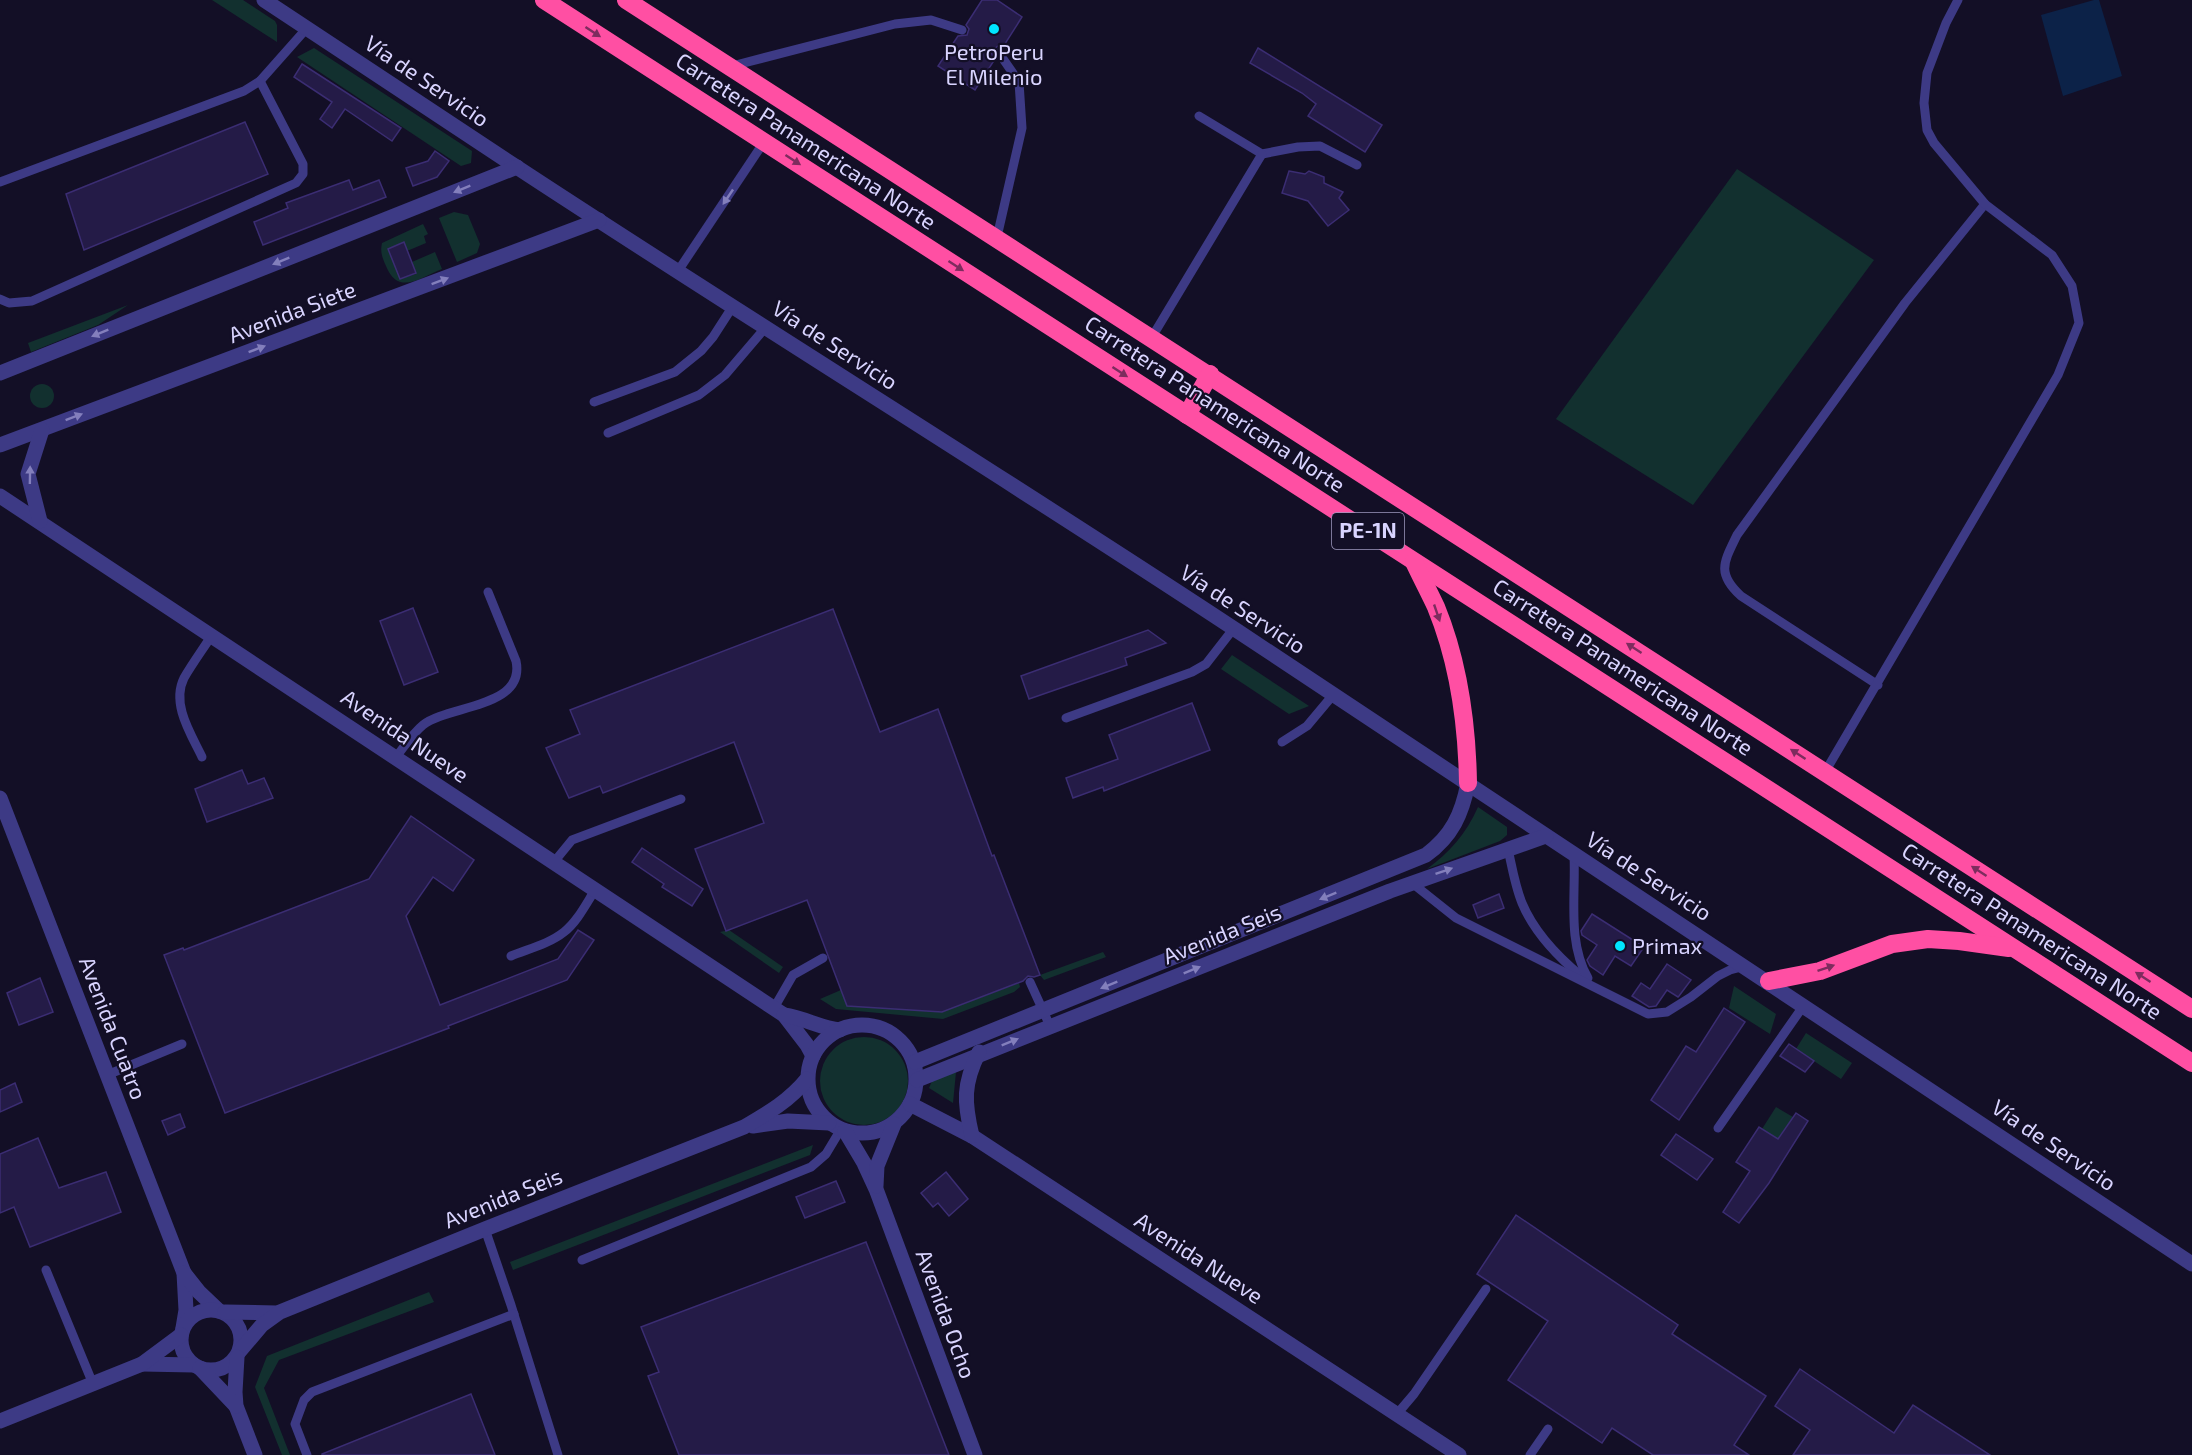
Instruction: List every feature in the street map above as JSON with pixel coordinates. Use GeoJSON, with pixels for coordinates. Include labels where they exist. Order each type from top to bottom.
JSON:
{"type":"FeatureCollection","features":[{"type":"Feature","properties":{"kind":"highway","name":"Carretera Panamericana Norte"},"geometry":{"type":"LineString","coordinates":[[544,0],[2192,1063]]}},
{"type":"Feature","properties":{"kind":"highway","name":"Carretera Panamericana Norte"},"geometry":{"type":"LineString","coordinates":[[626,0],[1210,374],[2192,1009]]}},
{"type":"Feature","properties":{"kind":"highway"},"geometry":{"type":"LineString","coordinates":[[1187,415],[1210,374]]}},
{"type":"Feature","properties":{"kind":"highway"},"geometry":{"type":"LineString","coordinates":[[1413,560],[1436,608],[1458,677],[1467,739],[1468,783]]}},
{"type":"Feature","properties":{"kind":"highway"},"geometry":{"type":"LineString","coordinates":[[1769,981],[1820,971],[1892,944],[1928,939],[2016,949]]}},
{"type":"Feature","properties":{"kind":"street","name":"Vía de Servicio"},"geometry":{"type":"LineString","coordinates":[[264,0],[517,167],[1234,628],[1574,855],[1769,981],[2192,1264]]}},
{"type":"Feature","properties":{"kind":"street"},"geometry":{"type":"LineString","coordinates":[[0,373],[517,167]]}},
{"type":"Feature","properties":{"kind":"street","name":"Avenida Siete"},"geometry":{"type":"LineString","coordinates":[[0,445],[599,220]]}},
{"type":"Feature","properties":{"kind":"street"},"geometry":{"type":"LineString","coordinates":[[40,521],[28,474],[42,430]]}},
{"type":"Feature","properties":{"kind":"street","name":"Avenida Nueve"},"geometry":{"type":"LineString","coordinates":[[0,496],[779,1012],[807,1045],[813,1056]]}},
{"type":"Feature","properties":{"kind":"street","name":"Avenida Seis"},"geometry":{"type":"LineString","coordinates":[[915,1062],[1044,1012],[1426,855],[1439,846],[1458,821],[1468,783]]}},
{"type":"Feature","properties":{"kind":"street","name":"Avenida Cuatro"},"geometry":{"type":"LineString","coordinates":[[0,798],[184,1273],[199,1292],[222,1312]]}},
{"type":"Feature","properties":{"kind":"street","name":"Avenida Seis"},"geometry":{"type":"LineString","coordinates":[[917,1080],[1412,883],[1546,836]]}},
{"type":"Feature","properties":{"kind":"street","name":"Avenida Nueve"},"geometry":{"type":"LineString","coordinates":[[779,1012],[801,1017],[822,1027],[840,1030]]}},
{"type":"Feature","properties":{"kind":"street"},"geometry":{"type":"LineString","coordinates":[[863,1024],[880,1027],[895,1035],[907,1047],[915,1062],[917,1080],[914,1096],[906,1112],[894,1124],[879,1131],[862,1134],[838,1128],[818,1111],[810,1096],[807,1079],[813,1056],[818,1047],[840,1030],[863,1024]]}},
{"type":"Feature","properties":{"kind":"street"},"geometry":{"type":"LineString","coordinates":[[972,1136],[965,1105],[969,1072],[987,1034]]}},
{"type":"Feature","properties":{"kind":"street","name":"Avenida Seis"},"geometry":{"type":"LineString","coordinates":[[280,1312],[744,1127],[781,1105],[796,1093],[807,1079]]}},
{"type":"Feature","properties":{"kind":"street","name":"Avenida Nueve"},"geometry":{"type":"LineString","coordinates":[[910,1104],[972,1136],[1459,1455]]}},
{"type":"Feature","properties":{"kind":"street","name":"Avenida Seis"},"geometry":{"type":"LineString","coordinates":[[744,1127],[788,1121],[838,1128]]}},
{"type":"Feature","properties":{"kind":"street","name":"Avenida Ocho"},"geometry":{"type":"LineString","coordinates":[[876,1189],[877,1166],[894,1124]]}},
{"type":"Feature","properties":{"kind":"street","name":"Avenida Ocho"},"geometry":{"type":"LineString","coordinates":[[838,1128],[864,1163],[876,1189],[975,1455]]}},
{"type":"Feature","properties":{"kind":"street","name":"Avenida Cuatro"},"geometry":{"type":"LineString","coordinates":[[182,1331],[186,1310],[184,1273]]}},
{"type":"Feature","properties":{"kind":"street"},"geometry":{"type":"LineString","coordinates":[[0,1421],[142,1364],[182,1331],[196,1313],[206,1310],[280,1312]]}},
{"type":"Feature","properties":{"kind":"street"},"geometry":{"type":"LineString","coordinates":[[222,1312],[233,1318],[242,1337],[238,1354],[236,1406],[255,1455]]}},
{"type":"Feature","properties":{"kind":"street"},"geometry":{"type":"LineString","coordinates":[[142,1364],[197,1366],[210,1371],[220,1369],[229,1364],[262,1324],[280,1312]]}},
{"type":"Feature","properties":{"kind":"street"},"geometry":{"type":"LineString","coordinates":[[182,1331],[182,1347],[185,1356],[236,1406]]}},
{"type":"Feature","properties":{"kind":"lane"},"geometry":{"type":"LineString","coordinates":[[1825,772],[2058,375],[2079,324],[2072,286],[2052,255],[1985,204],[1934,143],[1927,130],[1924,103],[1927,73],[1946,22],[1958,0]]}},
{"type":"Feature","properties":{"kind":"lane"},"geometry":{"type":"LineString","coordinates":[[730,67],[895,24],[932,20],[962,30]]}},
{"type":"Feature","properties":{"kind":"lane"},"geometry":{"type":"LineString","coordinates":[[0,182],[244,91],[260,81],[307,28]]}},
{"type":"Feature","properties":{"kind":"lane"},"geometry":{"type":"LineString","coordinates":[[997,237],[1022,128],[1019,81],[999,53]]}},
{"type":"Feature","properties":{"kind":"lane"},"geometry":{"type":"LineString","coordinates":[[0,299],[9,303],[32,301],[296,183],[303,174],[303,164],[260,81]]}},
{"type":"Feature","properties":{"kind":"lane"},"geometry":{"type":"LineString","coordinates":[[1199,116],[1262,154],[1298,147],[1320,146],[1357,165]]}},
{"type":"Feature","properties":{"kind":"lane"},"geometry":{"type":"LineString","coordinates":[[678,271],[764,142]]}},
{"type":"Feature","properties":{"kind":"lane"},"geometry":{"type":"LineString","coordinates":[[1152,337],[1262,154]]}},
{"type":"Feature","properties":{"kind":"lane"},"geometry":{"type":"LineString","coordinates":[[1878,685],[1729,586],[1724,573],[1726,558],[1737,535],[1905,303],[1985,204]]}},
{"type":"Feature","properties":{"kind":"lane"},"geometry":{"type":"LineString","coordinates":[[594,402],[675,372],[701,351],[733,306]]}},
{"type":"Feature","properties":{"kind":"lane"},"geometry":{"type":"LineString","coordinates":[[608,434],[699,395],[725,375],[766,327]]}},
{"type":"Feature","properties":{"kind":"lane"},"geometry":{"type":"LineString","coordinates":[[396,757],[422,726],[500,696],[515,682],[518,671],[516,661],[488,592]]}},
{"type":"Feature","properties":{"kind":"lane"},"geometry":{"type":"LineString","coordinates":[[1066,718],[1192,672],[1206,664],[1234,628]]}},
{"type":"Feature","properties":{"kind":"lane"},"geometry":{"type":"LineString","coordinates":[[202,757],[184,719],[179,700],[183,680],[212,635]]}},
{"type":"Feature","properties":{"kind":"lane"},"geometry":{"type":"LineString","coordinates":[[1282,742],[1307,726],[1333,695]]}},
{"type":"Feature","properties":{"kind":"lane"},"geometry":{"type":"LineString","coordinates":[[554,862],[573,840],[681,799]]}},
{"type":"Feature","properties":{"kind":"lane"},"geometry":{"type":"LineString","coordinates":[[1508,849],[1522,903],[1535,926],[1553,950],[1592,986]]}},
{"type":"Feature","properties":{"kind":"lane"},"geometry":{"type":"LineString","coordinates":[[1574,855],[1574,921],[1577,945],[1580,964],[1592,986]]}},
{"type":"Feature","properties":{"kind":"lane"},"geometry":{"type":"LineString","coordinates":[[1412,883],[1456,918],[1648,1014],[1667,1012],[1718,976],[1746,966]]}},
{"type":"Feature","properties":{"kind":"lane"},"geometry":{"type":"LineString","coordinates":[[511,956],[551,940],[564,932],[595,890]]}},
{"type":"Feature","properties":{"kind":"lane"},"geometry":{"type":"LineString","coordinates":[[779,1012],[793,975],[823,958]]}},
{"type":"Feature","properties":{"kind":"lane"},"geometry":{"type":"LineString","coordinates":[[1030,982],[1050,1026]]}},
{"type":"Feature","properties":{"kind":"lane"},"geometry":{"type":"LineString","coordinates":[[1718,1128],[1804,1005]]}},
{"type":"Feature","properties":{"kind":"lane"},"geometry":{"type":"LineString","coordinates":[[107,1075],[182,1044]]}},
{"type":"Feature","properties":{"kind":"lane"},"geometry":{"type":"LineString","coordinates":[[582,1260],[811,1167],[826,1154],[838,1128]]}},
{"type":"Feature","properties":{"kind":"lane"},"geometry":{"type":"LineString","coordinates":[[485,1229],[558,1455]]}},
{"type":"Feature","properties":{"kind":"lane"},"geometry":{"type":"LineString","coordinates":[[46,1270],[93,1384]]}},
{"type":"Feature","properties":{"kind":"lane"},"geometry":{"type":"LineString","coordinates":[[1397,1414],[1414,1394],[1486,1289]]}},
{"type":"Feature","properties":{"kind":"lane"},"geometry":{"type":"LineString","coordinates":[[307,1455],[295,1424],[297,1412],[312,1392],[514,1314]]}},
{"type":"Feature","properties":{"kind":"lane"},"geometry":{"type":"LineString","coordinates":[[1530,1455],[1548,1429]]}},
{"type":"Feature","properties":{"kind":"green space"},"geometry":{"type":"Polygon","coordinates":[[[212,0],[243,0],[275,21],[277,42],[212,0]]]}},
{"type":"Feature","properties":{"kind":"green space"},"geometry":{"type":"Polygon","coordinates":[[[314,48],[472,151],[471,163],[461,166],[297,57],[314,48]]]}},
{"type":"Feature","properties":{"kind":"green space"},"geometry":{"type":"Polygon","coordinates":[[[1737,169],[1874,260],[1693,505],[1556,419],[1737,169]]]}},
{"type":"Feature","properties":{"kind":"green space"},"geometry":{"type":"Polygon","coordinates":[[[454,212],[468,215],[480,244],[477,253],[457,262],[439,218],[454,212]]]}},
{"type":"Feature","properties":{"kind":"green space"},"geometry":{"type":"Polygon","coordinates":[[[423,224],[428,234],[424,236],[426,243],[407,251],[395,266],[400,279],[416,274],[412,262],[435,252],[442,269],[418,280],[403,283],[391,275],[383,260],[382,243],[423,224]]]}},
{"type":"Feature","properties":{"kind":"green space"},"geometry":{"type":"Polygon","coordinates":[[[128,305],[98,325],[31,352],[28,343],[128,305]]]}},
{"type":"Feature","properties":{"kind":"green space"},"geometry":{"type":"Polygon","coordinates":[[[42,384],[50,388],[54,396],[50,404],[42,408],[34,404],[30,396],[34,388],[42,384]]]}},
{"type":"Feature","properties":{"kind":"green space"},"geometry":{"type":"Polygon","coordinates":[[[1232,655],[1309,706],[1289,714],[1221,669],[1232,655]]]}},
{"type":"Feature","properties":{"kind":"green space"},"geometry":{"type":"Polygon","coordinates":[[[1478,807],[1507,827],[1507,835],[1500,841],[1427,869],[1457,842],[1478,807]]]}},
{"type":"Feature","properties":{"kind":"green space"},"geometry":{"type":"Polygon","coordinates":[[[729,930],[783,967],[779,973],[720,932],[729,930]]]}},
{"type":"Feature","properties":{"kind":"green space"},"geometry":{"type":"Polygon","coordinates":[[[1103,952],[1106,957],[1044,980],[1040,975],[1103,952]]]}},
{"type":"Feature","properties":{"kind":"green space"},"geometry":{"type":"Polygon","coordinates":[[[1019,983],[1020,987],[1014,992],[943,1019],[836,1009],[820,999],[841,990],[942,1012],[1019,983]]]}},
{"type":"Feature","properties":{"kind":"green space"},"geometry":{"type":"Polygon","coordinates":[[[1734,986],[1776,1014],[1770,1034],[1729,1008],[1734,986]]]}},
{"type":"Feature","properties":{"kind":"green space"},"geometry":{"type":"Polygon","coordinates":[[[1806,1033],[1852,1063],[1841,1079],[1796,1049],[1806,1033]]]}},
{"type":"Feature","properties":{"kind":"green space"},"geometry":{"type":"Polygon","coordinates":[[[864,1037],[881,1040],[895,1050],[905,1064],[908,1081],[905,1098],[895,1112],[881,1122],[864,1125],[847,1122],[833,1112],[823,1098],[820,1081],[823,1064],[833,1050],[847,1040],[864,1037]]]}},
{"type":"Feature","properties":{"kind":"green space"},"geometry":{"type":"Polygon","coordinates":[[[956,1072],[953,1103],[929,1088],[932,1081],[956,1072]]]}},
{"type":"Feature","properties":{"kind":"green space"},"geometry":{"type":"Polygon","coordinates":[[[1776,1107],[1793,1117],[1778,1139],[1762,1129],[1776,1107]]]}},
{"type":"Feature","properties":{"kind":"green space"},"geometry":{"type":"Polygon","coordinates":[[[813,1145],[810,1155],[513,1270],[510,1262],[813,1145]]]}},
{"type":"Feature","properties":{"kind":"green space"},"geometry":{"type":"Polygon","coordinates":[[[429,1292],[434,1302],[279,1360],[264,1388],[290,1455],[282,1455],[255,1387],[267,1356],[429,1292]]]}},
{"type":"Feature","properties":{"kind":"water"},"geometry":{"type":"Polygon","coordinates":[[[2099,0],[2122,76],[2063,96],[2041,15],[2099,0]]]}},
{"type":"Feature","properties":{"kind":"building"},"geometry":{"type":"Polygon","coordinates":[[[982,0],[997,0],[1022,17],[1003,47],[998,46],[993,50],[992,54],[995,59],[975,90],[938,66],[958,36],[967,35],[969,29],[966,25],[982,0]]]}},
{"type":"Feature","properties":{"kind":"building"},"geometry":{"type":"Polygon","coordinates":[[[1258,48],[1382,125],[1365,152],[1308,116],[1316,104],[1302,93],[1250,63],[1258,48]]]}},
{"type":"Feature","properties":{"kind":"building"},"geometry":{"type":"Polygon","coordinates":[[[302,64],[401,128],[392,141],[345,109],[332,128],[320,119],[332,102],[294,77],[302,64]]]}},
{"type":"Feature","properties":{"kind":"building"},"geometry":{"type":"Polygon","coordinates":[[[245,122],[268,174],[84,250],[66,194],[245,122]]]}},
{"type":"Feature","properties":{"kind":"building"},"geometry":{"type":"Polygon","coordinates":[[[435,151],[449,161],[437,177],[413,186],[406,168],[428,161],[435,151]]]}},
{"type":"Feature","properties":{"kind":"building"},"geometry":{"type":"Polygon","coordinates":[[[1289,171],[1305,174],[1309,171],[1324,177],[1324,183],[1343,192],[1339,198],[1349,210],[1328,226],[1308,201],[1282,193],[1289,171]]]}},
{"type":"Feature","properties":{"kind":"building"},"geometry":{"type":"Polygon","coordinates":[[[349,180],[353,190],[379,180],[386,197],[263,245],[254,222],[288,208],[286,203],[349,180]]]}},
{"type":"Feature","properties":{"kind":"building"},"geometry":{"type":"Polygon","coordinates":[[[404,242],[416,273],[400,279],[388,249],[404,242]]]}},
{"type":"Feature","properties":{"kind":"building"},"geometry":{"type":"Polygon","coordinates":[[[413,608],[438,672],[404,685],[380,621],[413,608]]]}},
{"type":"Feature","properties":{"kind":"building"},"geometry":{"type":"Polygon","coordinates":[[[833,609],[880,732],[938,709],[992,856],[994,855],[1040,975],[1028,976],[1023,981],[942,1012],[847,1006],[807,900],[726,931],[695,849],[764,823],[734,742],[603,793],[600,786],[569,798],[546,748],[580,734],[570,710],[833,609]]]}},
{"type":"Feature","properties":{"kind":"building"},"geometry":{"type":"Polygon","coordinates":[[[1148,630],[1166,643],[1125,658],[1127,665],[1029,699],[1021,676],[1148,630]]]}},
{"type":"Feature","properties":{"kind":"building"},"geometry":{"type":"Polygon","coordinates":[[[1192,703],[1210,750],[1104,791],[1103,787],[1073,798],[1066,778],[1118,759],[1109,735],[1192,703]]]}},
{"type":"Feature","properties":{"kind":"building"},"geometry":{"type":"Polygon","coordinates":[[[242,770],[248,784],[264,778],[273,798],[207,822],[195,789],[242,770]]]}},
{"type":"Feature","properties":{"kind":"building"},"geometry":{"type":"Polygon","coordinates":[[[411,816],[474,860],[453,891],[433,877],[406,916],[440,1005],[558,959],[578,930],[594,940],[567,980],[448,1026],[449,1028],[225,1113],[164,955],[183,948],[184,950],[369,879],[411,816]]]}},
{"type":"Feature","properties":{"kind":"building"},"geometry":{"type":"Polygon","coordinates":[[[642,848],[703,889],[692,906],[662,887],[664,884],[632,862],[642,848]]]}},
{"type":"Feature","properties":{"kind":"building"},"geometry":{"type":"Polygon","coordinates":[[[1499,894],[1504,908],[1478,918],[1473,905],[1499,894]]]}},
{"type":"Feature","properties":{"kind":"building"},"geometry":{"type":"Polygon","coordinates":[[[1592,914],[1644,947],[1631,966],[1615,956],[1603,975],[1590,966],[1587,960],[1597,945],[1582,935],[1581,931],[1592,914]]]}},
{"type":"Feature","properties":{"kind":"building"},"geometry":{"type":"Polygon","coordinates":[[[1667,964],[1691,980],[1678,997],[1667,990],[1656,1006],[1649,1007],[1632,996],[1641,983],[1650,989],[1667,964]]]}},
{"type":"Feature","properties":{"kind":"building"},"geometry":{"type":"Polygon","coordinates":[[[40,978],[53,1012],[19,1025],[7,993],[40,978]]]}},
{"type":"Feature","properties":{"kind":"building"},"geometry":{"type":"Polygon","coordinates":[[[1724,1008],[1745,1022],[1679,1120],[1651,1100],[1686,1046],[1696,1052],[1724,1008]]]}},
{"type":"Feature","properties":{"kind":"building"},"geometry":{"type":"Polygon","coordinates":[[[1789,1044],[1814,1061],[1805,1072],[1780,1056],[1789,1044]]]}},
{"type":"Feature","properties":{"kind":"building"},"geometry":{"type":"Polygon","coordinates":[[[15,1083],[22,1102],[0,1112],[0,1090],[15,1083]]]}},
{"type":"Feature","properties":{"kind":"building"},"geometry":{"type":"Polygon","coordinates":[[[1796,1113],[1808,1121],[1769,1183],[1739,1223],[1723,1212],[1750,1171],[1736,1162],[1759,1127],[1778,1139],[1796,1113]]]}},
{"type":"Feature","properties":{"kind":"building"},"geometry":{"type":"Polygon","coordinates":[[[180,1114],[185,1127],[168,1135],[162,1121],[180,1114]]]}},
{"type":"Feature","properties":{"kind":"building"},"geometry":{"type":"Polygon","coordinates":[[[1676,1134],[1713,1159],[1697,1180],[1661,1155],[1676,1134]]]}},
{"type":"Feature","properties":{"kind":"building"},"geometry":{"type":"Polygon","coordinates":[[[38,1138],[59,1188],[106,1172],[121,1212],[30,1247],[14,1207],[0,1213],[0,1154],[38,1138]]]}},
{"type":"Feature","properties":{"kind":"building"},"geometry":{"type":"Polygon","coordinates":[[[946,1172],[968,1199],[949,1216],[938,1203],[933,1207],[921,1193],[946,1172]]]}},
{"type":"Feature","properties":{"kind":"building"},"geometry":{"type":"Polygon","coordinates":[[[836,1181],[845,1202],[805,1218],[796,1197],[836,1181]]]}},
{"type":"Feature","properties":{"kind":"building"},"geometry":{"type":"Polygon","coordinates":[[[1516,1215],[1678,1325],[1672,1334],[1766,1396],[1734,1445],[1749,1455],[1653,1455],[1612,1428],[1602,1443],[1508,1380],[1548,1321],[1477,1274],[1516,1215]]]}},
{"type":"Feature","properties":{"kind":"building"},"geometry":{"type":"Polygon","coordinates":[[[866,1242],[949,1455],[679,1455],[648,1376],[659,1372],[641,1327],[866,1242]]]}},
{"type":"Feature","properties":{"kind":"building"},"geometry":{"type":"Polygon","coordinates":[[[1800,1369],[1894,1433],[1913,1405],[1990,1455],[1793,1455],[1810,1430],[1775,1406],[1800,1369]]]}},
{"type":"Feature","properties":{"kind":"building"},"geometry":{"type":"Polygon","coordinates":[[[471,1394],[495,1455],[322,1455],[322,1454],[471,1394]]]}},
{"type":"Feature","properties":{"kind":"place","name":"PetroPeru El Milenio"},"geometry":{"type":"Point","coordinates":[994,29]}},
{"type":"Feature","properties":{"kind":"place","name":"Primax"},"geometry":{"type":"Point","coordinates":[1620,946]}}]}
